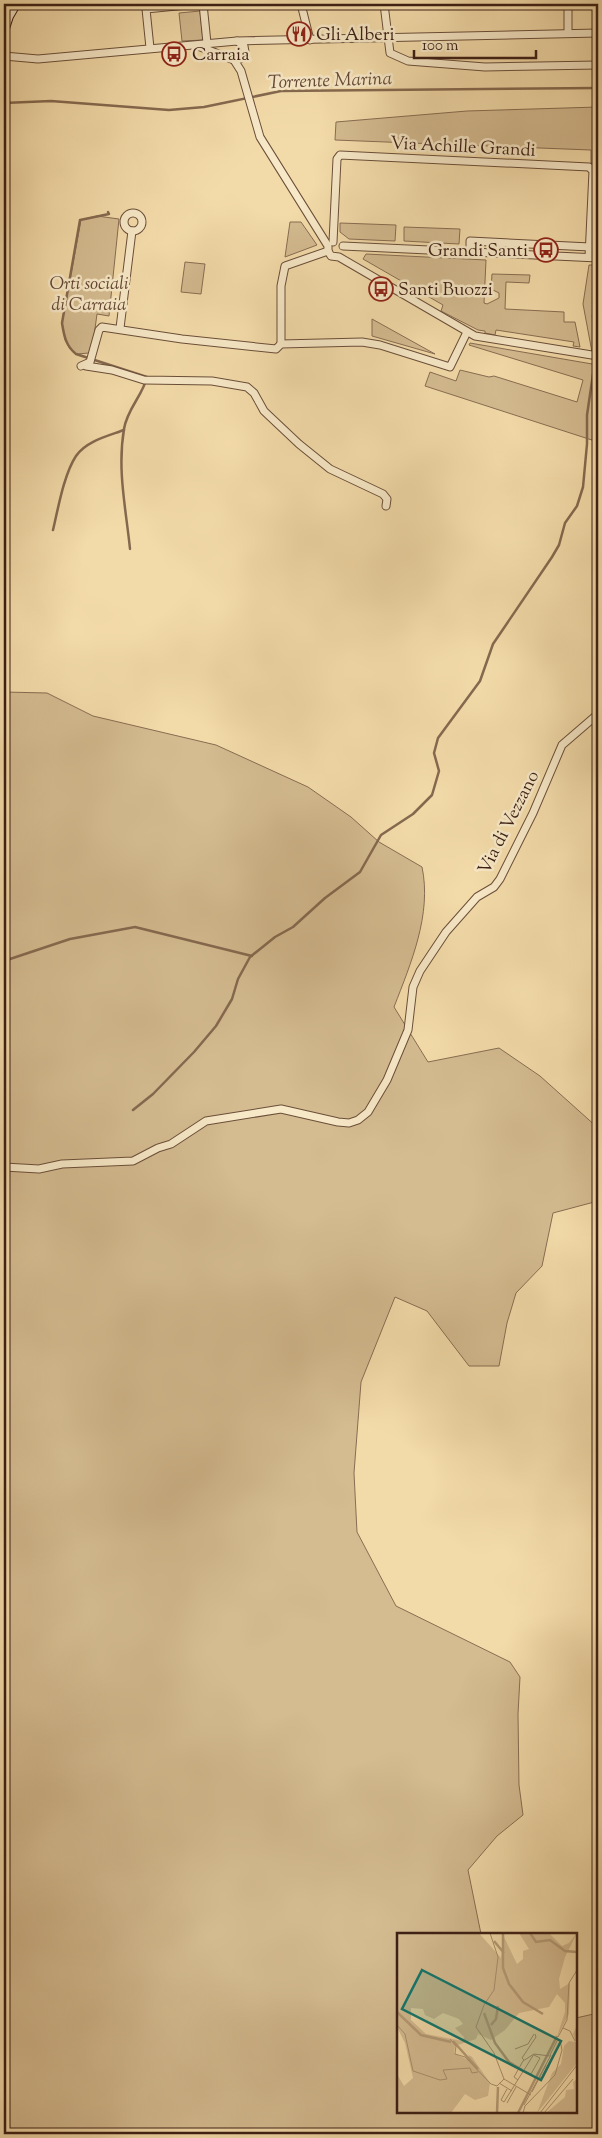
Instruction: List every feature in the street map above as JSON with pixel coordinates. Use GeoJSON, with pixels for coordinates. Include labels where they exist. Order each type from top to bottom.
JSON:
{"type":"FeatureCollection","features":[{"type":"Feature","properties":{"kind":"main road"},"geometry":{"type":"LineString","coordinates":[[4,28],[10,9]]}},
{"type":"Feature","properties":{"kind":"street"},"geometry":{"type":"LineString","coordinates":[[150,48],[146,9],[197,4]]}},
{"type":"Feature","properties":{"kind":"street"},"geometry":{"type":"LineString","coordinates":[[203,4],[207,43]]}},
{"type":"Feature","properties":{"kind":"street"},"geometry":{"type":"LineString","coordinates":[[301,4],[310,40]]}},
{"type":"Feature","properties":{"kind":"street"},"geometry":{"type":"LineString","coordinates":[[384,4],[390,53],[408,61],[485,67],[598,65]]}},
{"type":"Feature","properties":{"kind":"street"},"geometry":{"type":"LineString","coordinates":[[568,4],[568,33]]}},
{"type":"Feature","properties":{"kind":"street"},"geometry":{"type":"LineString","coordinates":[[4,56],[38,59],[189,44],[260,40],[598,33]]}},
{"type":"Feature","properties":{"kind":"street"},"geometry":{"type":"LineString","coordinates":[[189,44],[210,49],[232,60],[244,55],[252,44],[260,40]]}},
{"type":"Feature","properties":{"kind":"street"},"geometry":{"type":"LineString","coordinates":[[4,41],[20,56]]}},
{"type":"Feature","properties":{"kind":"street"},"geometry":{"type":"LineString","coordinates":[[235,41],[244,46],[241,72]]}},
{"type":"Feature","properties":{"kind":"street"},"geometry":{"type":"LineString","coordinates":[[235,41],[226,49],[241,72],[258,130],[330,246],[333,257],[339,257],[475,336],[595,356]]}},
{"type":"Feature","properties":{"kind":"street","name":"Via Achille Grandi"},"geometry":{"type":"LineString","coordinates":[[330,246],[337,159],[343,155],[591,167],[593,171],[590,247],[595,258],[343,246]]}},
{"type":"Feature","properties":{"kind":"street"},"geometry":{"type":"LineString","coordinates":[[120,328],[132,231]]}},
{"type":"Feature","properties":{"kind":"street"},"geometry":{"type":"LineString","coordinates":[[470,252],[470,241],[590,247]]}},
{"type":"Feature","properties":{"kind":"street"},"geometry":{"type":"LineString","coordinates":[[281,344],[282,286],[285,266],[338,242],[343,246],[343,251],[339,257]]}},
{"type":"Feature","properties":{"kind":"street"},"geometry":{"type":"LineString","coordinates":[[386,506],[387,499],[383,494],[330,469],[299,444],[264,411],[254,393],[247,387],[212,381],[144,380],[112,370],[84,366],[92,355],[98,330],[106,327],[120,328],[182,339],[276,349],[281,344],[362,342],[380,345],[450,367],[467,332]]}},
{"type":"Feature","properties":{"kind":"street","name":"Via di Vezzano"},"geometry":{"type":"LineString","coordinates":[[4,1168],[39,1169],[62,1164],[134,1161],[158,1148],[171,1144],[206,1121],[281,1109],[338,1122],[358,1120],[368,1112],[387,1080],[404,1038],[412,1009],[413,987],[420,971],[446,932],[478,897],[494,887],[500,879],[534,813],[562,745],[598,714]]}},
{"type":"Feature","properties":{"kind":"green space"},"geometry":{"type":"Polygon","coordinates":[[[200,11],[203,40],[182,41],[179,13],[200,11]]]}},
{"type":"Feature","properties":{"kind":"green space"},"geometry":{"type":"Polygon","coordinates":[[[598,107],[598,163],[591,163],[591,150],[335,140],[336,122],[467,111],[598,107]]]}},
{"type":"Feature","properties":{"kind":"green space","name":"Orti sociali di Carraia"},"geometry":{"type":"Polygon","coordinates":[[[97,216],[119,219],[109,316],[97,314],[93,343],[89,353],[77,354],[70,349],[65,340],[62,323],[81,220],[97,216]]]}},
{"type":"Feature","properties":{"kind":"green space"},"geometry":{"type":"Polygon","coordinates":[[[290,222],[301,222],[317,245],[285,257],[290,222]]]}},
{"type":"Feature","properties":{"kind":"green space"},"geometry":{"type":"Polygon","coordinates":[[[340,223],[396,225],[395,241],[349,239],[340,232],[340,223]]]}},
{"type":"Feature","properties":{"kind":"green space"},"geometry":{"type":"Polygon","coordinates":[[[404,227],[460,229],[459,244],[404,241],[404,227]]]}},
{"type":"Feature","properties":{"kind":"green space"},"geometry":{"type":"Polygon","coordinates":[[[366,254],[486,260],[484,303],[487,304],[499,298],[499,293],[491,289],[492,274],[530,275],[529,283],[506,282],[505,309],[564,312],[564,322],[575,322],[580,347],[573,346],[574,342],[496,330],[495,335],[478,330],[441,311],[443,305],[363,259],[366,254]]]}},
{"type":"Feature","properties":{"kind":"green space"},"geometry":{"type":"Polygon","coordinates":[[[185,262],[205,264],[201,294],[181,292],[185,262]]]}},
{"type":"Feature","properties":{"kind":"green space"},"geometry":{"type":"Polygon","coordinates":[[[589,265],[598,265],[598,351],[592,352],[583,304],[589,265]]]}},
{"type":"Feature","properties":{"kind":"green space"},"geometry":{"type":"Polygon","coordinates":[[[372,319],[435,354],[372,336],[372,319]]]}},
{"type":"Feature","properties":{"kind":"green space"},"geometry":{"type":"Polygon","coordinates":[[[470,343],[598,365],[598,442],[425,386],[430,372],[456,381],[460,370],[489,377],[494,376],[577,402],[583,380],[469,345],[470,343]]]}},
{"type":"Feature","properties":{"kind":"green space"},"geometry":{"type":"Polygon","coordinates":[[[4,692],[47,693],[93,716],[216,745],[308,787],[351,817],[379,842],[422,867],[424,903],[422,920],[413,956],[394,1007],[428,1062],[499,1048],[540,1076],[598,1128],[598,1201],[553,1213],[542,1266],[516,1293],[507,1323],[499,1366],[469,1366],[427,1311],[395,1297],[361,1382],[354,1473],[357,1532],[396,1606],[510,1662],[520,1677],[518,1714],[519,1785],[523,1815],[497,1836],[468,1870],[481,1933],[397,1933],[397,2113],[577,2113],[577,2018],[598,2013],[598,2134],[4,2134],[4,692]]]}},
{"type":"Feature","properties":{"kind":"waterway","name":"Torrente Marina"},"geometry":{"type":"LineString","coordinates":[[4,103],[51,101],[169,110],[204,107],[281,91],[598,88]]}},
{"type":"Feature","properties":{"kind":"waterway"},"geometry":{"type":"LineString","coordinates":[[108,212],[109,214],[80,220],[62,323],[66,340],[76,354],[147,377],[126,422],[122,444],[123,489],[130,549]]}},
{"type":"Feature","properties":{"kind":"waterway"},"geometry":{"type":"LineString","coordinates":[[133,1110],[153,1094],[194,1052],[216,1026],[232,999],[238,979],[250,957],[275,937],[293,927],[325,898],[360,872],[381,835],[413,814],[432,795],[439,771],[434,753],[438,738],[480,681],[493,644],[552,557],[559,545],[565,523],[577,506],[583,487],[587,444],[587,415],[596,354],[593,316],[598,276]]}},
{"type":"Feature","properties":{"kind":"waterway"},"geometry":{"type":"LineString","coordinates":[[53,530],[65,482],[76,456],[85,446],[124,430]]}},
{"type":"Feature","properties":{"kind":"waterway"},"geometry":{"type":"LineString","coordinates":[[4,961],[70,939],[135,927],[252,956]]}},
{"type":"Feature","properties":{"kind":"place","name":"Gli Alberi"},"geometry":{"type":"Point","coordinates":[299,34]}},
{"type":"Feature","properties":{"kind":"place","name":"Carraia"},"geometry":{"type":"Point","coordinates":[174,54]}},
{"type":"Feature","properties":{"kind":"place","name":"Grandi Santi"},"geometry":{"type":"Point","coordinates":[546,250]}},
{"type":"Feature","properties":{"kind":"place","name":"Santi Buozzi"},"geometry":{"type":"Point","coordinates":[381,289]}}]}
